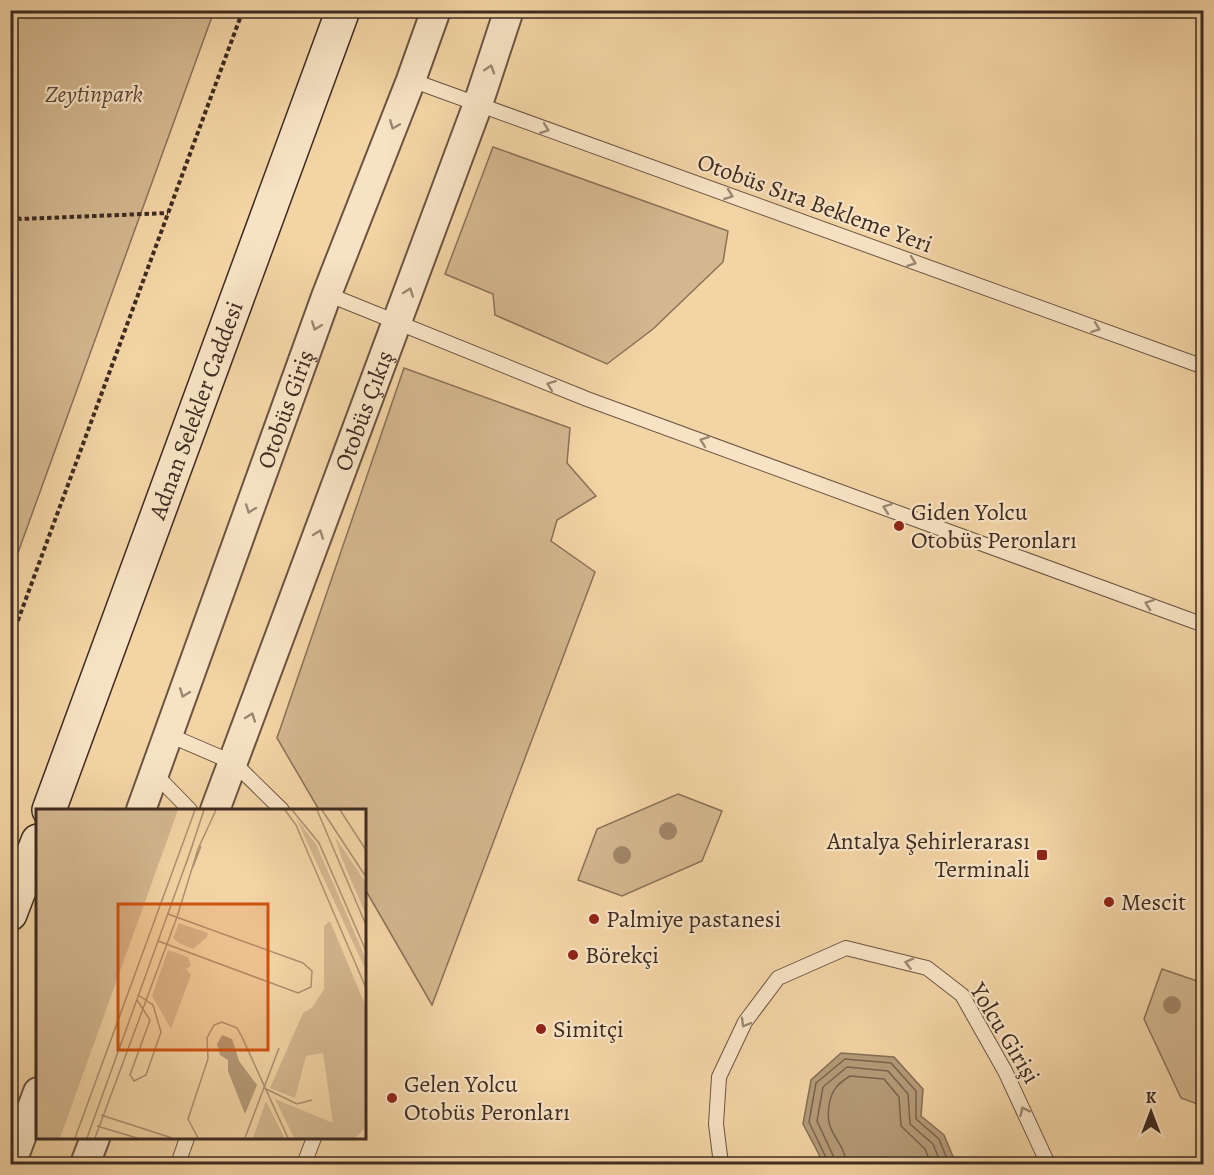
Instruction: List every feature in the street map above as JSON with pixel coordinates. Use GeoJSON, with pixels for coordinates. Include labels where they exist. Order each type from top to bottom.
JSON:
{"type":"FeatureCollection","features":[{"type":"Feature","properties":{"kind":"main road","name":"Adnan Selekler Caddesi"},"geometry":{"type":"LineString","coordinates":[[49,809],[343,10]]}},
{"type":"Feature","properties":{"kind":"main road"},"geometry":{"type":"LineString","coordinates":[[10,914],[36,846]]}},
{"type":"Feature","properties":{"kind":"street","name":"Otobüs Giriş"},"geometry":{"type":"LineString","coordinates":[[141,809],[327,294],[436,10]]}},
{"type":"Feature","properties":{"kind":"street","name":"Otobüs Çıkış"},"geometry":{"type":"LineString","coordinates":[[215,809],[478,105],[509,10]]}},
{"type":"Feature","properties":{"kind":"street"},"geometry":{"type":"LineString","coordinates":[[11,1164],[36,1097]]}},
{"type":"Feature","properties":{"kind":"street"},"geometry":{"type":"LineString","coordinates":[[85,1164],[94,1139]]}},
{"type":"Feature","properties":{"kind":"lane","name":"Otobüs Sıra Bekleme Yeri"},"geometry":{"type":"LineString","coordinates":[[411,80],[1203,367]]}},
{"type":"Feature","properties":{"kind":"lane"},"geometry":{"type":"LineString","coordinates":[[327,294],[397,325],[606,405],[1203,624]]}},
{"type":"Feature","properties":{"kind":"lane"},"geometry":{"type":"LineString","coordinates":[[169,735],[234,763],[281,809]]}},
{"type":"Feature","properties":{"kind":"lane"},"geometry":{"type":"LineString","coordinates":[[154,773],[189,809]]}},
{"type":"Feature","properties":{"kind":"lane","name":"Yolcu Girişi"},"geometry":{"type":"LineString","coordinates":[[721,1164],[716,1124],[719,1077],[744,1022],[778,978],[846,948],[927,968],[962,994],[1005,1071],[1048,1164]]}},
{"type":"Feature","properties":{"kind":"lane"},"geometry":{"type":"LineString","coordinates":[[177,1164],[186,1139]]}},
{"type":"Feature","properties":{"kind":"lane"},"geometry":{"type":"LineString","coordinates":[[304,1164],[313,1139]]}},
{"type":"Feature","properties":{"kind":"path"},"geometry":{"type":"LineString","coordinates":[[10,642],[243,10]]}},
{"type":"Feature","properties":{"kind":"path"},"geometry":{"type":"LineString","coordinates":[[10,34],[16,37]]}},
{"type":"Feature","properties":{"kind":"path"},"geometry":{"type":"LineString","coordinates":[[10,216],[21,219],[168,213]]}},
{"type":"Feature","properties":{"kind":"green space","name":"Zeytinpark"},"geometry":{"type":"Polygon","coordinates":[[[10,11],[214,11],[11,572],[10,572],[10,11]]]}},
{"type":"Feature","properties":{"kind":"green space"},"geometry":{"type":"Polygon","coordinates":[[[493,147],[728,231],[723,262],[653,329],[607,364],[495,315],[493,294],[445,274],[493,147]]]}},
{"type":"Feature","properties":{"kind":"green space"},"geometry":{"type":"Polygon","coordinates":[[[404,368],[570,428],[567,463],[596,496],[557,520],[551,541],[595,572],[432,1005],[366,891],[366,809],[318,809],[277,738],[404,368]]]}},
{"type":"Feature","properties":{"kind":"green space"},"geometry":{"type":"Polygon","coordinates":[[[678,794],[722,811],[702,861],[622,896],[578,880],[597,829],[678,794]]]}},
{"type":"Feature","properties":{"kind":"green space"},"geometry":{"type":"Polygon","coordinates":[[[1162,969],[1203,983],[1203,1106],[1181,1098],[1144,1019],[1162,969]]]}},
{"type":"Feature","properties":{"kind":"water"},"geometry":{"type":"Polygon","coordinates":[[[841,1053],[894,1057],[923,1089],[921,1116],[944,1135],[956,1164],[824,1164],[803,1124],[811,1080],[841,1053]]]}},
{"type":"Feature","properties":{"kind":"place","name":"Giden Yolcu Otobüs Peronları"},"geometry":{"type":"Point","coordinates":[899,526]}},
{"type":"Feature","properties":{"kind":"place","name":"Antalya Şehirlerarası Terminali"},"geometry":{"type":"Point","coordinates":[1042,855]}},
{"type":"Feature","properties":{"kind":"place","name":"Mescit"},"geometry":{"type":"Point","coordinates":[1109,902]}},
{"type":"Feature","properties":{"kind":"place","name":"Palmiye pastanesi"},"geometry":{"type":"Point","coordinates":[594,919]}},
{"type":"Feature","properties":{"kind":"place","name":"Börekçi"},"geometry":{"type":"Point","coordinates":[573,955]}},
{"type":"Feature","properties":{"kind":"place","name":"Simitçi"},"geometry":{"type":"Point","coordinates":[541,1029]}},
{"type":"Feature","properties":{"kind":"place","name":"Gelen Yolcu Otobüs Peronları"},"geometry":{"type":"Point","coordinates":[392,1098]}}]}
